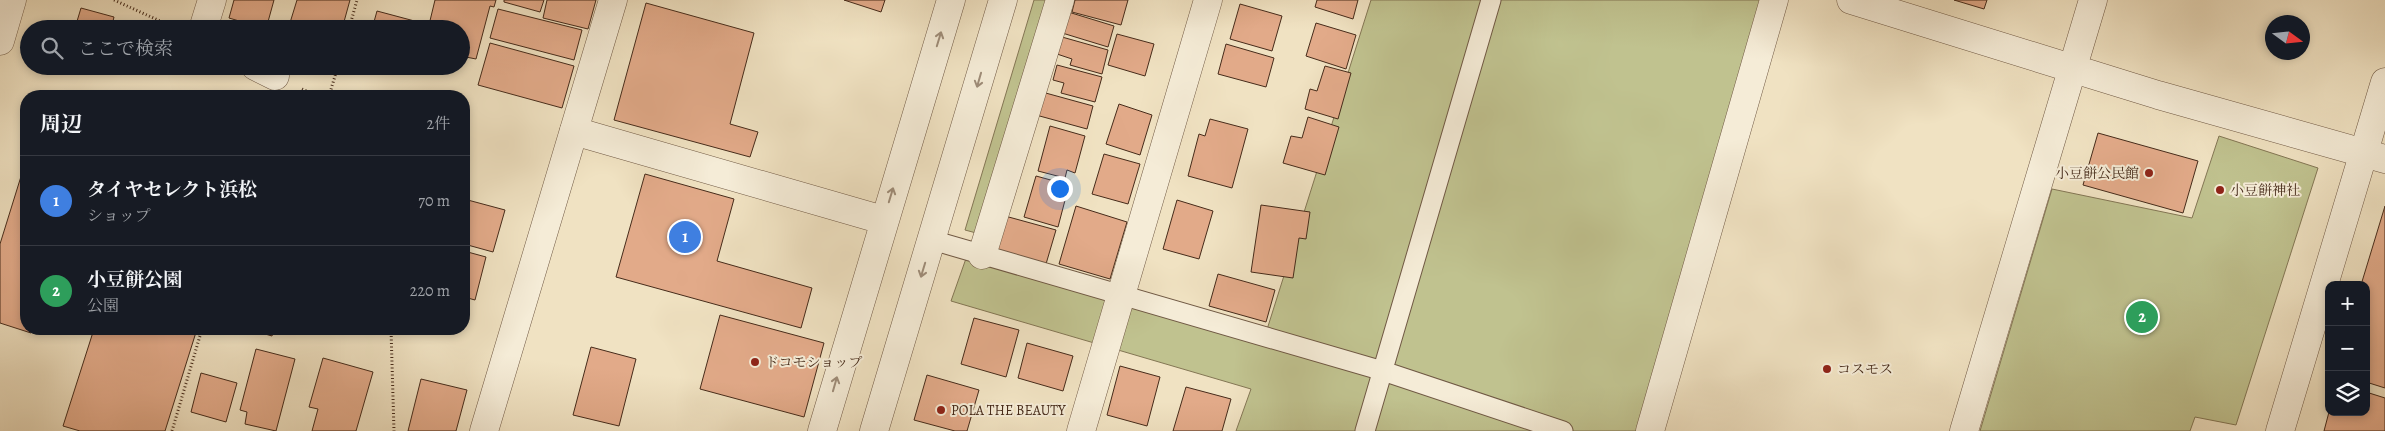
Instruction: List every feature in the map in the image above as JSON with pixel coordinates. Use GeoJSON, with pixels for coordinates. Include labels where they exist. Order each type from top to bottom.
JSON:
{"type":"FeatureCollection","features":[{"type":"Feature","properties":{"kind":"street"},"geometry":{"type":"LineString","coordinates":[[0,41],[12,0]]}},
{"type":"Feature","properties":{"kind":"street"},"geometry":{"type":"LineString","coordinates":[[206,20],[212,0]]}},
{"type":"Feature","properties":{"kind":"street"},"geometry":{"type":"LineString","coordinates":[[484,431],[614,0]]}},
{"type":"Feature","properties":{"kind":"street"},"geometry":{"type":"LineString","coordinates":[[822,431],[883,220],[951,0]]}},
{"type":"Feature","properties":{"kind":"street"},"geometry":{"type":"LineString","coordinates":[[874,431],[1003,0]]}},
{"type":"Feature","properties":{"kind":"street"},"geometry":{"type":"LineString","coordinates":[[982,255],[1060,0]]}},
{"type":"Feature","properties":{"kind":"street"},"geometry":{"type":"LineString","coordinates":[[1080,431],[1208,0]]}},
{"type":"Feature","properties":{"kind":"street"},"geometry":{"type":"LineString","coordinates":[[1650,431],[1774,0]]}},
{"type":"Feature","properties":{"kind":"street"},"geometry":{"type":"LineString","coordinates":[[1851,0],[2158,95],[2374,156]]}},
{"type":"Feature","properties":{"kind":"street"},"geometry":{"type":"LineString","coordinates":[[1964,431],[2093,0]]}},
{"type":"Feature","properties":{"kind":"street"},"geometry":{"type":"LineString","coordinates":[[2280,431],[2374,156],[2385,82]]}},
{"type":"Feature","properties":{"kind":"street"},"geometry":{"type":"LineString","coordinates":[[574,131],[883,220]]}},
{"type":"Feature","properties":{"kind":"lane"},"geometry":{"type":"LineString","coordinates":[[1365,431],[1491,0]]}},
{"type":"Feature","properties":{"kind":"lane"},"geometry":{"type":"LineString","coordinates":[[932,240],[1383,371],[1563,431]]}},
{"type":"Feature","properties":{"kind":"path"},"geometry":{"type":"LineString","coordinates":[[114,0],[157,20]]}},
{"type":"Feature","properties":{"kind":"path"},"geometry":{"type":"LineString","coordinates":[[352,20],[358,0]]}},
{"type":"Feature","properties":{"kind":"path"},"geometry":{"type":"LineString","coordinates":[[331,90],[335,75]]}},
{"type":"Feature","properties":{"kind":"path"},"geometry":{"type":"LineString","coordinates":[[172,431],[200,335]]}},
{"type":"Feature","properties":{"kind":"path"},"geometry":{"type":"LineString","coordinates":[[391,335],[394,431]]}},
{"type":"Feature","properties":{"kind":"green space"},"geometry":{"type":"Polygon","coordinates":[[[1034,0],[1050,0],[980,234],[965,230],[1034,0]]]}},
{"type":"Feature","properties":{"kind":"green space"},"geometry":{"type":"Polygon","coordinates":[[[1371,0],[1769,0],[1641,431],[1236,431],[1251,389],[951,301],[969,250],[1264,339],[1371,0]]]}},
{"type":"Feature","properties":{"kind":"green space"},"geometry":{"type":"Polygon","coordinates":[[[2219,136],[2318,168],[2236,425],[2195,417],[2190,431],[1980,431],[2052,189],[2192,218],[2219,136]]]}},
{"type":"Feature","properties":{"kind":"building"},"geometry":{"type":"Polygon","coordinates":[[[234,0],[274,0],[268,20],[236,20],[229,18],[234,0]]]}},
{"type":"Feature","properties":{"kind":"building"},"geometry":{"type":"Polygon","coordinates":[[[297,0],[350,0],[344,20],[291,20],[297,0]]]}},
{"type":"Feature","properties":{"kind":"building"},"geometry":{"type":"Polygon","coordinates":[[[435,0],[496,0],[494,7],[490,6],[476,59],[470,58],[470,20],[430,20],[435,0]]]}},
{"type":"Feature","properties":{"kind":"building"},"geometry":{"type":"Polygon","coordinates":[[[504,0],[544,0],[540,12],[504,2],[504,0]]]}},
{"type":"Feature","properties":{"kind":"building"},"geometry":{"type":"Polygon","coordinates":[[[547,0],[596,0],[588,29],[543,18],[547,0]]]}},
{"type":"Feature","properties":{"kind":"building"},"geometry":{"type":"Polygon","coordinates":[[[844,0],[885,0],[881,12],[844,0]]]}},
{"type":"Feature","properties":{"kind":"building"},"geometry":{"type":"Polygon","coordinates":[[[1075,0],[1128,0],[1121,25],[1072,12],[1075,0]]]}},
{"type":"Feature","properties":{"kind":"building"},"geometry":{"type":"Polygon","coordinates":[[[1317,0],[1358,0],[1353,19],[1315,7],[1317,0]]]}},
{"type":"Feature","properties":{"kind":"building"},"geometry":{"type":"Polygon","coordinates":[[[1954,0],[1987,0],[1984,9],[1954,0]]]}},
{"type":"Feature","properties":{"kind":"building"},"geometry":{"type":"Polygon","coordinates":[[[646,3],[754,33],[730,124],[758,132],[750,157],[614,120],[646,3]]]}},
{"type":"Feature","properties":{"kind":"building"},"geometry":{"type":"Polygon","coordinates":[[[1240,4],[1282,16],[1272,51],[1230,39],[1240,4]]]}},
{"type":"Feature","properties":{"kind":"building"},"geometry":{"type":"Polygon","coordinates":[[[81,8],[114,17],[113,20],[77,20],[81,8]]]}},
{"type":"Feature","properties":{"kind":"building"},"geometry":{"type":"Polygon","coordinates":[[[498,9],[582,30],[574,60],[490,38],[498,9]]]}},
{"type":"Feature","properties":{"kind":"building"},"geometry":{"type":"Polygon","coordinates":[[[377,11],[411,20],[374,20],[377,11]]]}},
{"type":"Feature","properties":{"kind":"building"},"geometry":{"type":"Polygon","coordinates":[[[1065,11],[1114,26],[1108,47],[1059,32],[1065,11]]]}},
{"type":"Feature","properties":{"kind":"building"},"geometry":{"type":"Polygon","coordinates":[[[1316,23],[1356,35],[1346,69],[1306,56],[1316,23]]]}},
{"type":"Feature","properties":{"kind":"building"},"geometry":{"type":"Polygon","coordinates":[[[1117,34],[1154,44],[1145,76],[1108,65],[1117,34]]]}},
{"type":"Feature","properties":{"kind":"building"},"geometry":{"type":"Polygon","coordinates":[[[1062,37],[1108,50],[1102,74],[1070,65],[1072,59],[1057,54],[1062,37]]]}},
{"type":"Feature","properties":{"kind":"building"},"geometry":{"type":"Polygon","coordinates":[[[490,43],[574,66],[562,108],[478,85],[490,43]]]}},
{"type":"Feature","properties":{"kind":"building"},"geometry":{"type":"Polygon","coordinates":[[[1226,44],[1274,58],[1266,87],[1218,74],[1226,44]]]}},
{"type":"Feature","properties":{"kind":"building"},"geometry":{"type":"Polygon","coordinates":[[[1057,65],[1102,77],[1095,102],[1061,93],[1064,83],[1053,80],[1057,65]]]}},
{"type":"Feature","properties":{"kind":"building"},"geometry":{"type":"Polygon","coordinates":[[[1325,66],[1351,73],[1338,119],[1305,109],[1310,89],[1317,91],[1325,66]]]}},
{"type":"Feature","properties":{"kind":"building"},"geometry":{"type":"Polygon","coordinates":[[[1042,92],[1093,106],[1087,129],[1036,115],[1042,92]]]}},
{"type":"Feature","properties":{"kind":"building"},"geometry":{"type":"Polygon","coordinates":[[[1119,104],[1152,115],[1140,155],[1106,144],[1119,104]]]}},
{"type":"Feature","properties":{"kind":"building"},"geometry":{"type":"Polygon","coordinates":[[[1308,117],[1339,127],[1325,175],[1283,163],[1291,136],[1302,138],[1308,117]]]}},
{"type":"Feature","properties":{"kind":"building"},"geometry":{"type":"Polygon","coordinates":[[[1210,119],[1248,129],[1232,188],[1188,176],[1199,134],[1205,136],[1210,119]]]}},
{"type":"Feature","properties":{"kind":"building"},"geometry":{"type":"Polygon","coordinates":[[[1050,126],[1085,136],[1075,173],[1067,170],[1065,178],[1038,171],[1050,126]]]}},
{"type":"Feature","properties":{"kind":"building"},"geometry":{"type":"Polygon","coordinates":[[[2098,133],[2198,161],[2183,213],[2083,185],[2098,133]]]}},
{"type":"Feature","properties":{"kind":"building"},"geometry":{"type":"Polygon","coordinates":[[[1104,154],[1140,164],[1128,204],[1092,194],[1104,154]]]}},
{"type":"Feature","properties":{"kind":"building"},"geometry":{"type":"Polygon","coordinates":[[[645,174],[734,199],[717,261],[812,288],[801,328],[616,277],[645,174]]]}},
{"type":"Feature","properties":{"kind":"building"},"geometry":{"type":"Polygon","coordinates":[[[1036,176],[1069,185],[1058,227],[1024,217],[1036,176]]]}},
{"type":"Feature","properties":{"kind":"building"},"geometry":{"type":"Polygon","coordinates":[[[20,180],[20,329],[0,323],[0,244],[20,180]]]}},
{"type":"Feature","properties":{"kind":"building"},"geometry":{"type":"Polygon","coordinates":[[[1177,200],[1213,211],[1199,259],[1163,249],[1177,200]]]}},
{"type":"Feature","properties":{"kind":"building"},"geometry":{"type":"Polygon","coordinates":[[[470,201],[505,210],[493,252],[470,246],[470,201]]]}},
{"type":"Feature","properties":{"kind":"building"},"geometry":{"type":"Polygon","coordinates":[[[1261,205],[1310,212],[1306,239],[1299,238],[1293,278],[1251,272],[1261,205]]]}},
{"type":"Feature","properties":{"kind":"building"},"geometry":{"type":"Polygon","coordinates":[[[1076,206],[1127,222],[1110,279],[1059,264],[1076,206]]]}},
{"type":"Feature","properties":{"kind":"building"},"geometry":{"type":"Polygon","coordinates":[[[2385,206],[2385,388],[2370,383],[2370,281],[2362,281],[2385,206]]]}},
{"type":"Feature","properties":{"kind":"building"},"geometry":{"type":"Polygon","coordinates":[[[1005,216],[1056,230],[1046,264],[996,251],[1005,216]]]}},
{"type":"Feature","properties":{"kind":"building"},"geometry":{"type":"Polygon","coordinates":[[[470,253],[486,257],[475,300],[470,299],[470,253]]]}},
{"type":"Feature","properties":{"kind":"building"},"geometry":{"type":"Polygon","coordinates":[[[1218,274],[1275,290],[1266,322],[1209,306],[1218,274]]]}},
{"type":"Feature","properties":{"kind":"building"},"geometry":{"type":"Polygon","coordinates":[[[720,315],[824,343],[804,417],[700,389],[720,315]]]}},
{"type":"Feature","properties":{"kind":"building"},"geometry":{"type":"Polygon","coordinates":[[[974,318],[1019,330],[1006,377],[961,364],[974,318]]]}},
{"type":"Feature","properties":{"kind":"building"},"geometry":{"type":"Polygon","coordinates":[[[92,335],[195,335],[165,431],[80,431],[63,426],[92,335]]]}},
{"type":"Feature","properties":{"kind":"building"},"geometry":{"type":"Polygon","coordinates":[[[1027,343],[1073,356],[1063,391],[1018,378],[1027,343]]]}},
{"type":"Feature","properties":{"kind":"building"},"geometry":{"type":"Polygon","coordinates":[[[591,347],[636,359],[619,426],[573,415],[591,347]]]}},
{"type":"Feature","properties":{"kind":"building"},"geometry":{"type":"Polygon","coordinates":[[[256,349],[295,359],[276,431],[245,424],[247,412],[240,410],[256,349]]]}},
{"type":"Feature","properties":{"kind":"building"},"geometry":{"type":"Polygon","coordinates":[[[323,358],[373,372],[356,431],[312,431],[318,409],[309,407],[323,358]]]}},
{"type":"Feature","properties":{"kind":"building"},"geometry":{"type":"Polygon","coordinates":[[[1120,366],[1160,377],[1147,426],[1107,415],[1120,366]]]}},
{"type":"Feature","properties":{"kind":"building"},"geometry":{"type":"Polygon","coordinates":[[[201,373],[237,383],[226,422],[191,412],[201,373]]]}},
{"type":"Feature","properties":{"kind":"building"},"geometry":{"type":"Polygon","coordinates":[[[927,375],[979,390],[967,431],[955,431],[914,420],[927,375]]]}},
{"type":"Feature","properties":{"kind":"building"},"geometry":{"type":"Polygon","coordinates":[[[421,379],[467,390],[456,431],[408,431],[421,379]]]}},
{"type":"Feature","properties":{"kind":"building"},"geometry":{"type":"Polygon","coordinates":[[[1186,387],[1231,399],[1222,431],[1173,431],[1186,387]]]}},
{"type":"Feature","properties":{"kind":"building"},"geometry":{"type":"Polygon","coordinates":[[[2370,393],[2385,398],[2385,431],[2324,431],[2328,416],[2370,416],[2370,393]]]}},
{"type":"Feature","properties":{"kind":"place","name":"小豆餅公民館"},"geometry":{"type":"Point","coordinates":[2149,173]}},
{"type":"Feature","properties":{"kind":"place","name":"小豆餅神社"},"geometry":{"type":"Point","coordinates":[2220,190]}},
{"type":"Feature","properties":{"kind":"place","name":"タイヤセレクト浜松"},"geometry":{"type":"Point","coordinates":[685,237]}},
{"type":"Feature","properties":{"kind":"place","name":"小豆餅公園"},"geometry":{"type":"Point","coordinates":[2142,317]}},
{"type":"Feature","properties":{"kind":"place","name":"ドコモショップ"},"geometry":{"type":"Point","coordinates":[755,362]}},
{"type":"Feature","properties":{"kind":"place","name":"コスモス"},"geometry":{"type":"Point","coordinates":[1827,369]}},
{"type":"Feature","properties":{"kind":"place","name":"POLA THE BEAUTY"},"geometry":{"type":"Point","coordinates":[941,410]}}]}
